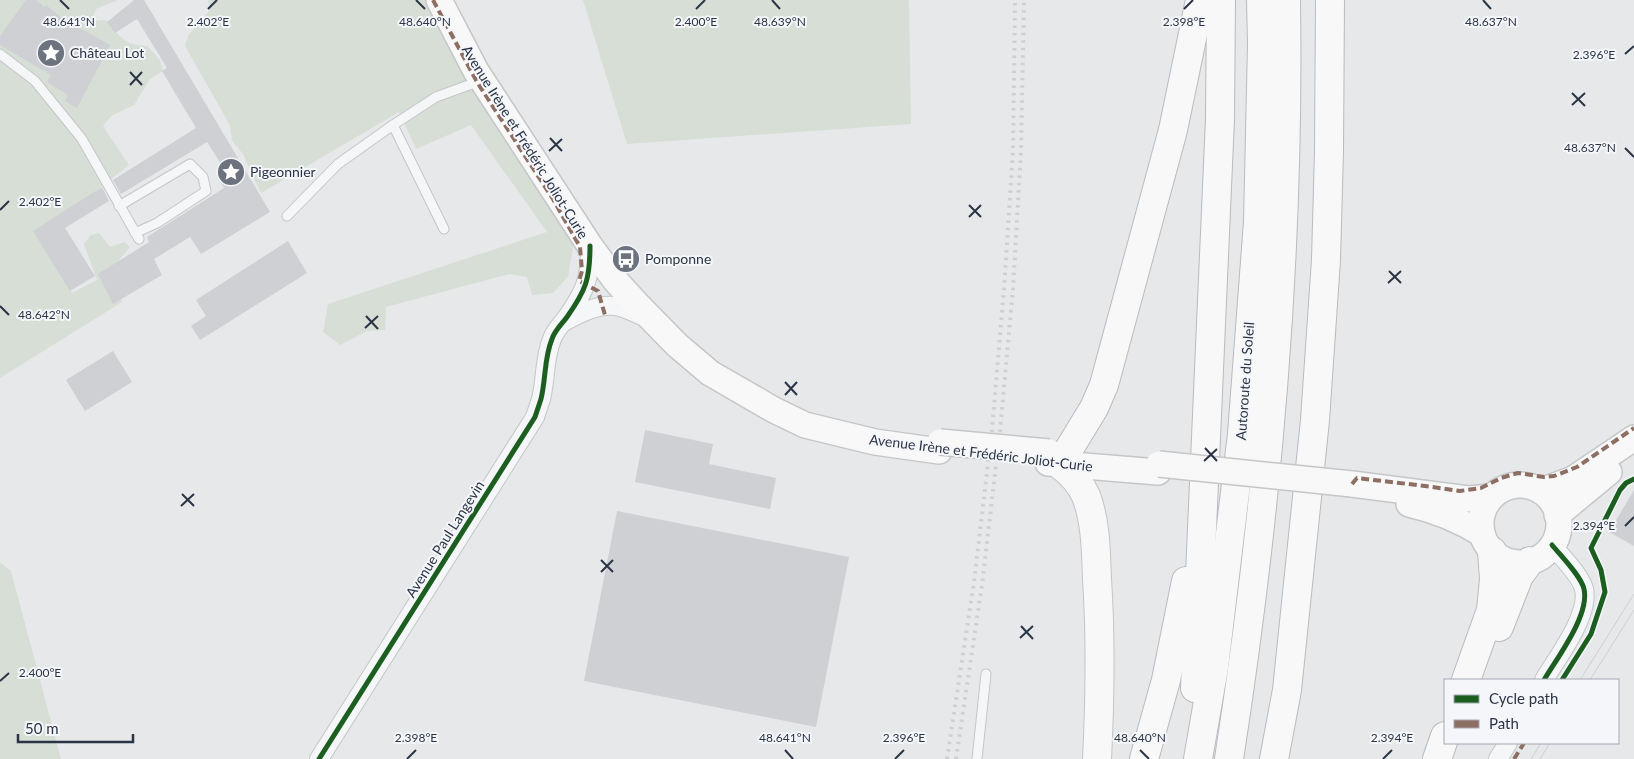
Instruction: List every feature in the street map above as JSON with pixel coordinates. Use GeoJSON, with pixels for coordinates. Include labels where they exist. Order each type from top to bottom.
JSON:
{"type":"FeatureCollection","features":[{"type":"Feature","properties":{"kind":"main road","name":"Avenue Irène et Frédéric Joliot-Curie"},"geometry":{"type":"LineString","coordinates":[[439,0],[482,80],[590,246],[615,280],[677,345],[710,373],[804,425],[875,442],[1468,499],[1492,497]]}},
{"type":"Feature","properties":{"kind":"main road","name":"Avenue Irène et Frédéric Joliot-Curie"},"geometry":{"type":"LineString","coordinates":[[450,0],[459,21],[488,69],[605,248],[644,295],[686,337],[750,382],[794,403],[845,423],[939,447]]}},
{"type":"Feature","properties":{"kind":"main road"},"geometry":{"type":"LineString","coordinates":[[1097,759],[1100,703],[1100,629],[1095,546],[1091,516],[1086,497],[1079,482],[1056,458],[1094,408],[1104,386],[1173,130],[1200,0]]}},
{"type":"Feature","properties":{"kind":"main road"},"geometry":{"type":"LineString","coordinates":[[1193,759],[1219,138],[1222,0]]}},
{"type":"Feature","properties":{"kind":"main road","name":"Autoroute du Soleil"},"geometry":{"type":"LineString","coordinates":[[1198,759],[1214,667],[1242,434],[1258,222],[1262,44],[1261,0]]}},
{"type":"Feature","properties":{"kind":"main road","name":"Autoroute du Soleil"},"geometry":{"type":"LineString","coordinates":[[1229,759],[1256,570],[1270,422],[1282,243],[1287,61],[1286,0]]}},
{"type":"Feature","properties":{"kind":"main road"},"geometry":{"type":"LineString","coordinates":[[1274,759],[1287,690],[1315,420],[1326,260],[1330,0]]}},
{"type":"Feature","properties":{"kind":"main road"},"geometry":{"type":"LineString","coordinates":[[1144,759],[1166,680],[1184,592],[1206,436]]}},
{"type":"Feature","properties":{"kind":"main road"},"geometry":{"type":"LineString","coordinates":[[1541,491],[1573,479],[1634,438]]}},
{"type":"Feature","properties":{"kind":"main road"},"geometry":{"type":"LineString","coordinates":[[1557,515],[1601,478],[1634,456]]}},
{"type":"Feature","properties":{"kind":"main road"},"geometry":{"type":"LineString","coordinates":[[1466,679],[1491,610],[1494,579],[1487,542],[1481,524],[1482,514],[1486,505],[1500,490],[1510,486],[1531,486],[1541,491],[1554,506],[1558,525],[1556,536],[1519,576],[1480,679]]}},
{"type":"Feature","properties":{"kind":"main road","name":"Avenue Irène et Frédéric Joliot-Curie"},"geometry":{"type":"LineString","coordinates":[[1351,488],[1441,513],[1470,526],[1487,542]]}},
{"type":"Feature","properties":{"kind":"main road"},"geometry":{"type":"LineString","coordinates":[[1487,542],[1500,557],[1510,561],[1520,562],[1541,553]]}},
{"type":"Feature","properties":{"kind":"main road"},"geometry":{"type":"LineString","coordinates":[[1285,759],[1288,736],[1287,690]]}},
{"type":"Feature","properties":{"kind":"main road"},"geometry":{"type":"LineString","coordinates":[[1437,759],[1444,739]]}},
{"type":"Feature","properties":{"kind":"main road"},"geometry":{"type":"LineString","coordinates":[[1450,759],[1456,744]]}},
{"type":"Feature","properties":{"kind":"street","name":"Avenue Paul Langevin"},"geometry":{"type":"LineString","coordinates":[[319,759],[535,417],[541,398],[552,339],[556,330],[576,304],[586,285],[590,264],[590,246]]}},
{"type":"Feature","properties":{"kind":"street"},"geometry":{"type":"LineString","coordinates":[[563,322],[582,312],[601,306],[619,306],[652,320]]}},
{"type":"Feature","properties":{"kind":"street"},"geometry":{"type":"LineString","coordinates":[[1541,553],[1573,571],[1584,589],[1582,613],[1571,636],[1545,679]]}},
{"type":"Feature","properties":{"kind":"street"},"geometry":{"type":"LineString","coordinates":[[1498,759],[1507,744]]}},
{"type":"Feature","properties":{"kind":"lane"},"geometry":{"type":"LineString","coordinates":[[0,54],[35,81],[82,139],[119,206],[137,236],[206,191],[203,177],[190,164],[119,206]]}},
{"type":"Feature","properties":{"kind":"lane"},"geometry":{"type":"LineString","coordinates":[[287,216],[338,164],[436,97],[482,80]]}},
{"type":"Feature","properties":{"kind":"lane"},"geometry":{"type":"LineString","coordinates":[[394,125],[444,229]]}},
{"type":"Feature","properties":{"kind":"lane"},"geometry":{"type":"LineString","coordinates":[[977,759],[986,674]]}},
{"type":"Feature","properties":{"kind":"shaded area"},"geometry":{"type":"Polygon","coordinates":[[[0,0],[118,0],[96,9],[91,21],[106,20],[123,39],[133,44],[147,46],[160,60],[163,71],[150,79],[134,105],[111,116],[103,126],[129,165],[69,212],[54,255],[72,293],[97,280],[84,244],[91,235],[99,233],[110,247],[124,242],[130,247],[112,268],[122,302],[0,378],[0,0]]]}},
{"type":"Feature","properties":{"kind":"shaded area"},"geometry":{"type":"Polygon","coordinates":[[[208,0],[425,0],[574,241],[568,277],[553,293],[532,295],[527,277],[509,274],[386,307],[385,330],[367,331],[340,345],[323,332],[328,304],[547,232],[471,125],[416,149],[399,112],[261,193],[243,154],[232,141],[230,126],[226,118],[185,46],[188,36],[210,10],[208,0]]]}},
{"type":"Feature","properties":{"kind":"shaded area"},"geometry":{"type":"Polygon","coordinates":[[[583,0],[909,0],[911,124],[627,144],[583,0]]]}},
{"type":"Feature","properties":{"kind":"shaded area"},"geometry":{"type":"Polygon","coordinates":[[[0,562],[11,571],[61,759],[0,759],[0,562]]]}},
{"type":"Feature","properties":{"kind":"building"},"geometry":{"type":"Polygon","coordinates":[[[26,0],[36,0],[44,7],[46,5],[70,25],[73,22],[81,29],[110,45],[77,108],[65,101],[68,95],[47,82],[51,75],[0,45],[0,36],[26,0]]]}},
{"type":"Feature","properties":{"kind":"building"},"geometry":{"type":"Polygon","coordinates":[[[134,0],[144,0],[270,212],[201,254],[190,237],[154,259],[162,275],[113,304],[98,274],[149,242],[147,237],[224,188],[217,177],[220,162],[207,142],[121,194],[113,180],[196,128],[162,71],[167,68],[137,19],[115,33],[107,22],[134,0]]]}},
{"type":"Feature","properties":{"kind":"building"},"geometry":{"type":"Polygon","coordinates":[[[102,187],[109,201],[65,228],[95,276],[70,291],[33,231],[102,187]]]}},
{"type":"Feature","properties":{"kind":"building"},"geometry":{"type":"Polygon","coordinates":[[[288,241],[307,273],[200,340],[191,326],[206,316],[196,300],[288,241]]]}},
{"type":"Feature","properties":{"kind":"building"},"geometry":{"type":"Polygon","coordinates":[[[113,351],[132,382],[85,411],[66,380],[113,351]]]}},
{"type":"Feature","properties":{"kind":"building"},"geometry":{"type":"Polygon","coordinates":[[[645,430],[713,444],[709,464],[776,478],[770,509],[635,482],[645,430]]]}},
{"type":"Feature","properties":{"kind":"building"},"geometry":{"type":"Polygon","coordinates":[[[1634,490],[1634,546],[1609,532],[1634,490]]]}},
{"type":"Feature","properties":{"kind":"building"},"geometry":{"type":"Polygon","coordinates":[[[617,511],[849,557],[816,727],[584,681],[617,511]]]}},
{"type":"Feature","properties":{"kind":"tram line"},"geometry":{"type":"LineString","coordinates":[[1581,679],[1634,594]]}},
{"type":"Feature","properties":{"kind":"tram line"},"geometry":{"type":"LineString","coordinates":[[1591,679],[1634,610]]}},
{"type":"Feature","properties":{"kind":"tram line"},"geometry":{"type":"LineString","coordinates":[[1531,759],[1540,744]]}},
{"type":"Feature","properties":{"kind":"tram line"},"geometry":{"type":"LineString","coordinates":[[1540,759],[1549,744]]}},
{"type":"Feature","properties":{"kind":"railway"},"geometry":{"type":"LineString","coordinates":[[947,759],[974,582],[992,430],[1013,151],[1015,0]]}},
{"type":"Feature","properties":{"kind":"railway"},"geometry":{"type":"LineString","coordinates":[[956,759],[982,585],[1000,431],[1013,289],[1021,151],[1024,0]]}},
{"type":"Feature","properties":{"kind":"marked path"},"geometry":{"type":"LineString","coordinates":[[433,0],[477,82],[553,199],[580,247],[582,271],[579,281],[598,291],[605,315]]}},
{"type":"Feature","properties":{"kind":"marked path"},"geometry":{"type":"LineString","coordinates":[[1352,484],[1357,478],[1460,491],[1481,488],[1501,478],[1518,473],[1544,477],[1554,476],[1577,467],[1634,428]]}},
{"type":"Feature","properties":{"kind":"marked path"},"geometry":{"type":"LineString","coordinates":[[1514,759],[1523,744]]}},
{"type":"Feature","properties":{"kind":"cycle path"},"geometry":{"type":"LineString","coordinates":[[319,759],[535,417],[543,391],[549,346],[555,333],[573,308],[586,284],[590,246]]}},
{"type":"Feature","properties":{"kind":"cycle path"},"geometry":{"type":"LineString","coordinates":[[1563,679],[1591,634],[1605,592],[1601,570],[1591,548],[1620,490],[1626,483],[1634,479]]}},
{"type":"Feature","properties":{"kind":"cycle path"},"geometry":{"type":"LineString","coordinates":[[1545,679],[1571,636],[1585,599],[1584,589],[1579,578],[1552,545]]}},
{"type":"Feature","properties":{"kind":"place","name":"Château Lot"},"geometry":{"type":"Point","coordinates":[51,53]}},
{"type":"Feature","properties":{"kind":"place","name":"Pigeonnier"},"geometry":{"type":"Point","coordinates":[231,172]}},
{"type":"Feature","properties":{"kind":"place","name":"Pomponne"},"geometry":{"type":"Point","coordinates":[626,259]}}]}
